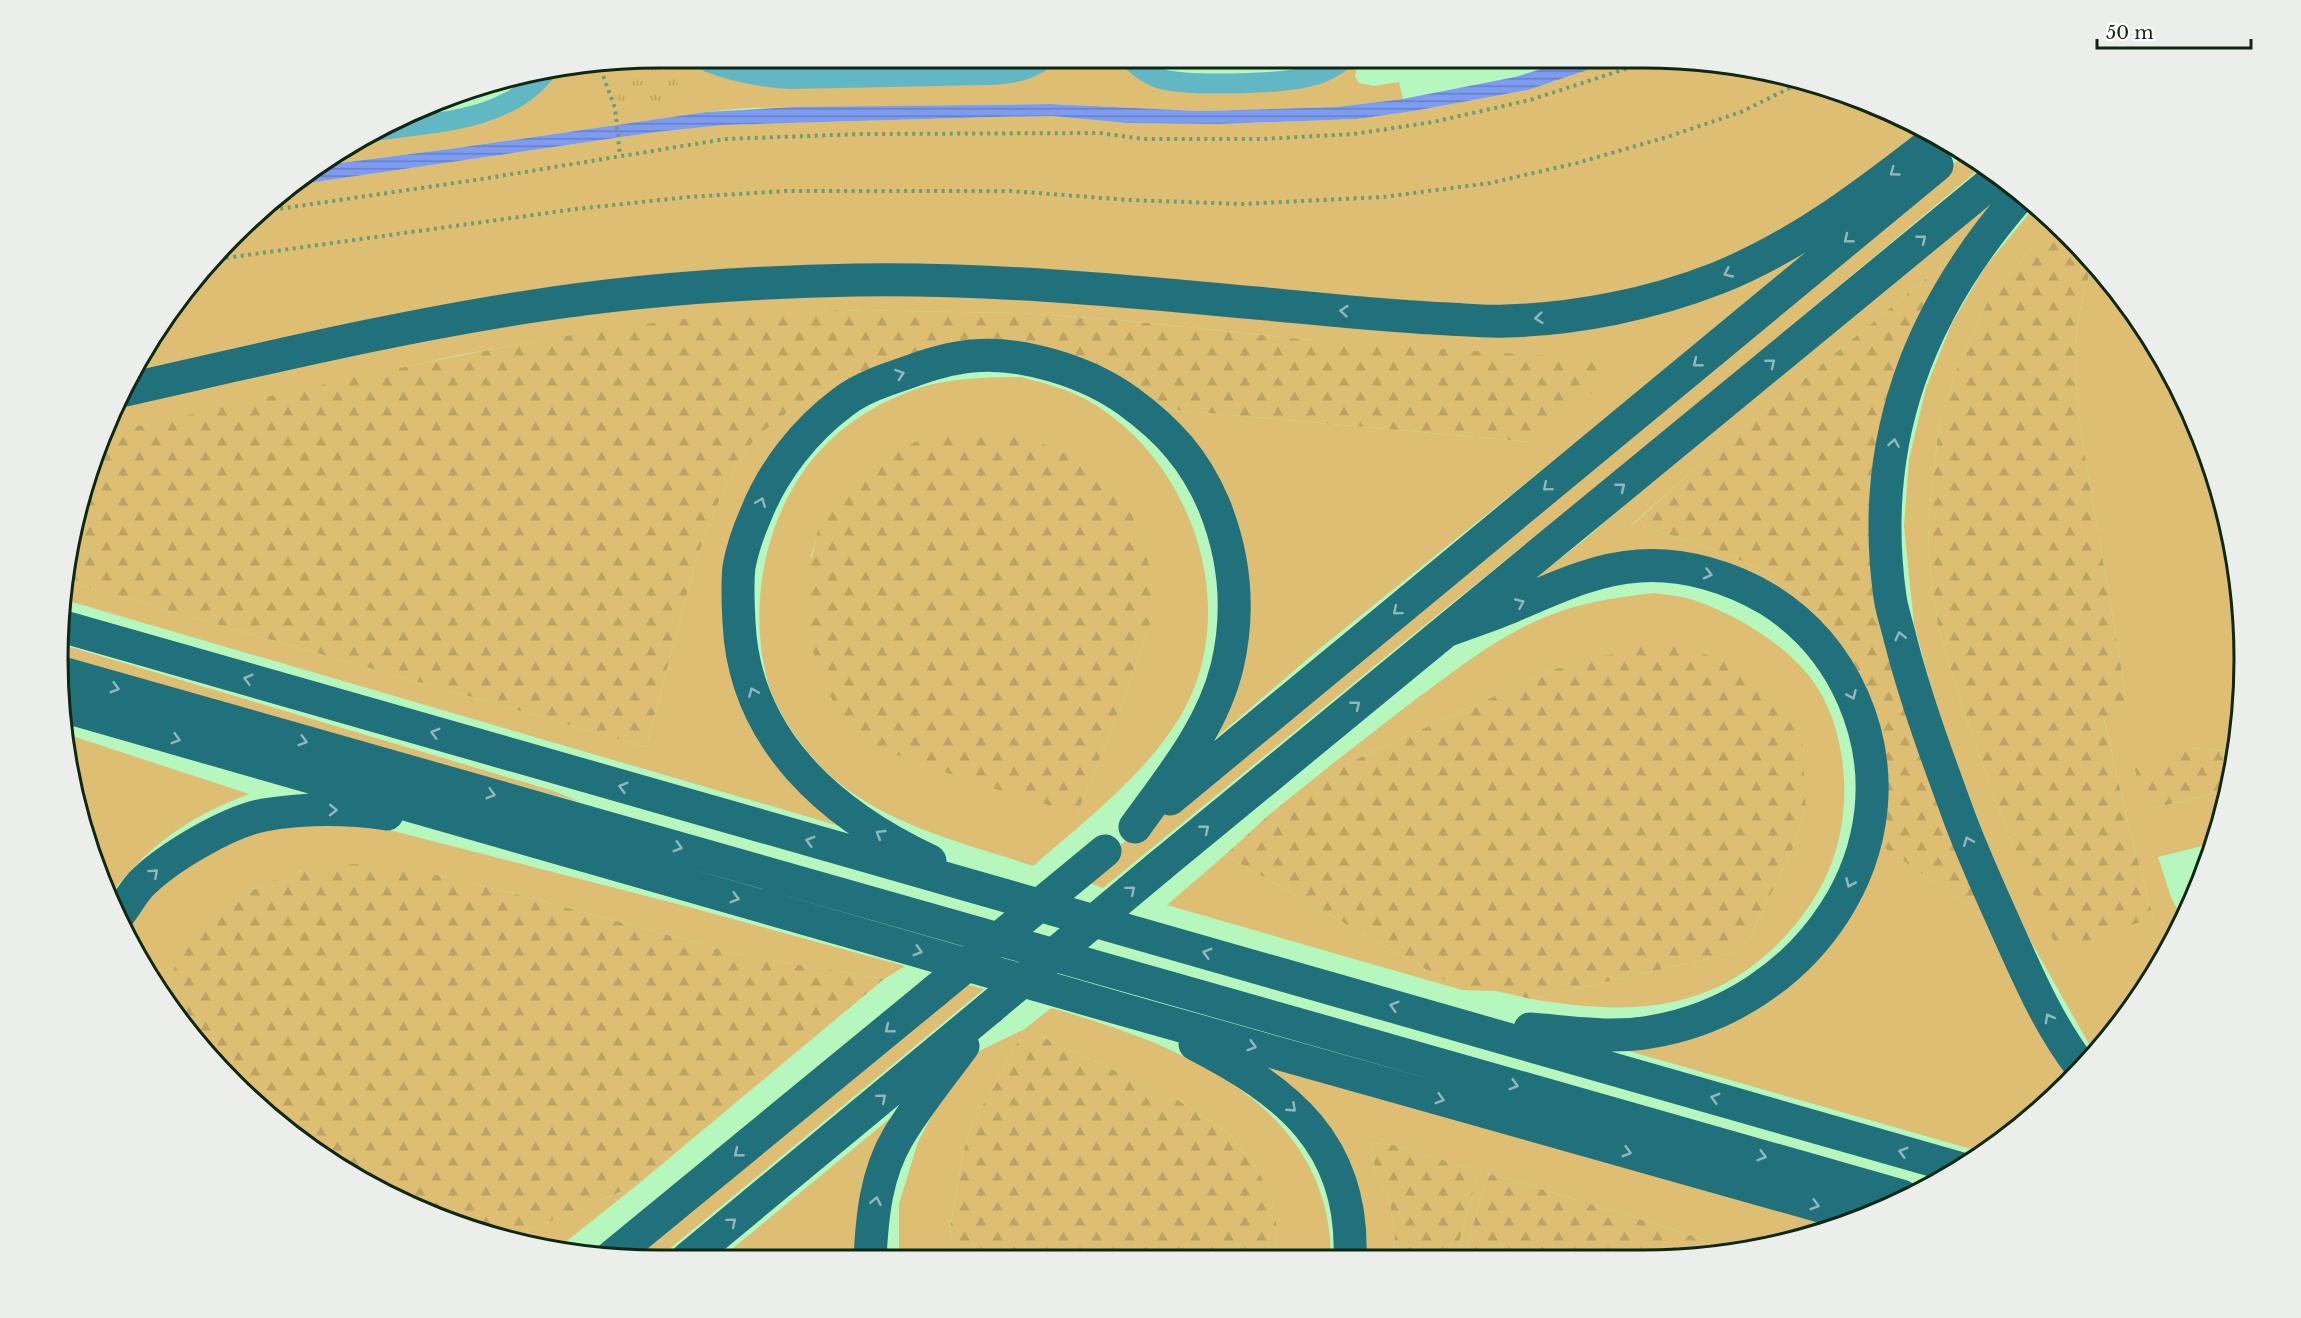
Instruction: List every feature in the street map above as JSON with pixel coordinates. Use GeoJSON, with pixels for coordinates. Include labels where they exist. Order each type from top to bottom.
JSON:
{"type":"FeatureCollection","features":[{"type":"Feature","properties":{"kind":"highway"},"geometry":{"type":"LineString","coordinates":[[132,389],[306,349],[527,307],[725,285],[857,280],[1016,282],[1093,287],[1413,318],[1505,321],[1574,314],[1651,300],[1717,278],[1784,247],[1840,210],[1931,143]]}},
{"type":"Feature","properties":{"kind":"highway"},"geometry":{"type":"LineString","coordinates":[[621,1249],[1950,154]]}},
{"type":"Feature","properties":{"kind":"highway"},"geometry":{"type":"LineString","coordinates":[[699,1250],[1160,866],[1992,182]]}},
{"type":"Feature","properties":{"kind":"highway"},"geometry":{"type":"LineString","coordinates":[[2015,201],[1968,259],[1923,339],[1908,382],[1895,431],[1886,492],[1886,544],[1891,598],[1905,658],[1924,720],[1967,838],[2023,966],[2049,1018],[2076,1060]]}},
{"type":"Feature","properties":{"kind":"highway"},"geometry":{"type":"LineString","coordinates":[[1008,897],[907,850],[827,798],[797,768],[766,723],[749,684],[740,649],[738,603],[740,565],[752,524],[767,488],[793,450],[844,401],[883,380],[928,365],[974,356],[1013,358],[1061,368],[1084,376],[1116,393],[1151,417],[1180,446],[1205,485],[1226,533],[1234,577],[1234,623],[1227,668],[1212,709],[1189,753],[1135,827]]}},
{"type":"Feature","properties":{"kind":"highway"},"geometry":{"type":"LineString","coordinates":[[1446,631],[1513,606],[1559,585],[1599,573],[1640,566],[1683,567],[1716,576],[1750,589],[1786,610],[1820,643],[1844,677],[1859,711],[1870,749],[1874,785],[1870,822],[1857,867],[1839,908],[1817,938],[1788,969],[1723,1011],[1689,1024],[1649,1033],[1600,1035],[1451,1021]]}},
{"type":"Feature","properties":{"kind":"highway"},"geometry":{"type":"LineString","coordinates":[[69,628],[1008,897],[1451,1021],[1948,1165]]}},
{"type":"Feature","properties":{"kind":"highway"},"geometry":{"type":"LineString","coordinates":[[68,675],[1893,1194]]}},
{"type":"Feature","properties":{"kind":"highway"},"geometry":{"type":"LineString","coordinates":[[70,708],[1845,1214]]}},
{"type":"Feature","properties":{"kind":"highway"},"geometry":{"type":"LineString","coordinates":[[123,909],[140,885],[166,862],[214,835],[261,815],[311,809],[362,810],[486,827]]}},
{"type":"Feature","properties":{"kind":"highway"},"geometry":{"type":"LineString","coordinates":[[870,1250],[871,1223],[879,1184],[897,1138],[990,1008]]}},
{"type":"Feature","properties":{"kind":"highway"},"geometry":{"type":"LineString","coordinates":[[1135,1013],[1226,1060],[1260,1081],[1304,1119],[1320,1141],[1339,1179],[1349,1218],[1350,1250]]}},
{"type":"Feature","properties":{"kind":"street"},"geometry":{"type":"LineString","coordinates":[[724,68],[758,77],[790,79],[1013,74],[1030,68]]}},
{"type":"Feature","properties":{"kind":"street"},"geometry":{"type":"LineString","coordinates":[[1140,68],[1159,78],[1198,83],[1285,81],[1334,68]]}},
{"type":"Feature","properties":{"kind":"street"},"geometry":{"type":"LineString","coordinates":[[401,126],[491,111],[513,100],[540,80]]}},
{"type":"Feature","properties":{"kind":"path"},"geometry":{"type":"LineString","coordinates":[[275,210],[482,179],[725,139],[862,134],[1100,133],[1155,139],[1262,139],[1354,134],[1433,122],[1530,100],[1628,68]]}},
{"type":"Feature","properties":{"kind":"path"},"geometry":{"type":"LineString","coordinates":[[601,71],[615,108],[620,156]]}},
{"type":"Feature","properties":{"kind":"path"},"geometry":{"type":"LineString","coordinates":[[224,258],[576,209],[688,197],[786,191],[1011,191],[1129,200],[1242,204],[1383,197],[1490,183],[1577,163],[1667,137],[1741,112],[1791,87]]}},
{"type":"Feature","properties":{"kind":"green space"},"geometry":{"type":"Polygon","coordinates":[[[664,68],[677,75],[679,104],[620,108],[605,71],[664,68]]]}},
{"type":"Feature","properties":{"kind":"green space"},"geometry":{"type":"Polygon","coordinates":[[[700,68],[707,71],[1144,68],[1200,90],[1308,68],[1356,68],[1355,76],[1359,83],[1374,86],[1399,82],[1403,99],[1336,107],[1200,111],[1050,104],[747,108],[336,164],[383,136],[487,122],[527,102],[550,78],[620,69],[700,68]]]}},
{"type":"Feature","properties":{"kind":"green space"},"geometry":{"type":"Polygon","coordinates":[[[1593,68],[1681,69],[1719,73],[1757,79],[1832,99],[1918,136],[1889,160],[1766,241],[1679,276],[1612,295],[1523,306],[1451,307],[1035,269],[495,296],[144,369],[167,330],[214,269],[269,214],[308,183],[656,132],[723,125],[1052,116],[1126,123],[1219,124],[1357,119],[1528,90],[1593,68]]]}},
{"type":"Feature","properties":{"kind":"green space"},"geometry":{"type":"Polygon","coordinates":[[[1959,160],[1977,171],[1626,463],[1103,888],[1079,879],[1959,160]]]}},
{"type":"Feature","properties":{"kind":"green space"},"geometry":{"type":"Polygon","coordinates":[[[1993,200],[1962,249],[1691,472],[1631,525],[1652,529],[1717,550],[1775,576],[1812,605],[1837,643],[1739,573],[1527,584],[1583,541],[1680,457],[1993,200]]]}},
{"type":"Feature","properties":{"kind":"green space"},"geometry":{"type":"Polygon","coordinates":[[[2030,212],[2049,230],[2031,248],[1988,301],[1957,368],[1939,426],[1928,521],[1929,561],[1938,626],[1964,713],[2012,845],[2153,917],[2104,719],[2126,708],[2121,664],[2084,452],[2077,388],[2078,325],[2083,294],[2090,273],[2134,330],[2173,397],[2202,469],[2213,506],[2228,582],[2234,659],[2226,751],[2191,748],[2145,810],[2218,793],[2203,846],[2158,857],[2178,910],[2134,988],[2090,1045],[2012,908],[1940,720],[1914,624],[1904,526],[1909,459],[1926,388],[1952,323],[1985,267],[2030,212]]]}},
{"type":"Feature","properties":{"kind":"green space"},"geometry":{"type":"Polygon","coordinates":[[[2049,230],[2090,273],[2083,294],[2078,325],[2077,388],[2084,452],[2121,664],[2126,708],[2104,720],[2153,917],[2086,942],[2055,944],[2012,845],[1964,713],[1938,626],[1929,561],[1928,521],[1939,426],[1957,368],[1988,301],[2031,248],[2049,230]]]}},
{"type":"Feature","properties":{"kind":"green space"},"geometry":{"type":"Polygon","coordinates":[[[1825,236],[1573,445],[1318,650],[1204,748],[1245,603],[1152,408],[1532,442],[1406,347],[1021,313],[838,310],[699,317],[561,337],[459,355],[113,432],[128,397],[360,347],[678,297],[970,294],[1505,335],[1825,236]]]}},
{"type":"Feature","properties":{"kind":"green space"},"geometry":{"type":"Polygon","coordinates":[[[1962,249],[1877,519],[1989,920],[1879,844],[1837,643],[1812,605],[1775,576],[1717,550],[1652,529],[1631,526],[1691,472],[1962,249]]]}},
{"type":"Feature","properties":{"kind":"green space"},"geometry":{"type":"Polygon","coordinates":[[[838,310],[1021,313],[1119,320],[1300,339],[1593,359],[1605,382],[1532,442],[1152,408],[1131,390],[919,355],[842,380],[794,407],[756,437],[735,467],[714,512],[696,560],[646,747],[73,583],[88,506],[113,432],[399,368],[547,339],[714,315],[838,310]]]}},
{"type":"Feature","properties":{"kind":"green space"},"geometry":{"type":"Polygon","coordinates":[[[919,355],[805,421],[726,638],[843,827],[71,602],[73,583],[646,747],[696,560],[714,512],[735,467],[756,437],[794,407],[842,380],[919,355]]]}},
{"type":"Feature","properties":{"kind":"green space"},"geometry":{"type":"Polygon","coordinates":[[[1021,377],[1085,399],[1121,424],[1152,456],[1177,493],[1195,533],[1205,577],[1208,621],[1202,664],[1186,706],[1172,729],[1156,751],[1117,792],[1033,866],[906,823],[859,798],[827,773],[796,737],[779,710],[768,683],[759,617],[761,583],[778,518],[793,488],[812,460],[835,436],[858,418],[915,389],[953,381],[1021,377]],[[1105,482],[827,504],[811,556],[1077,814],[1113,727],[1149,629],[1145,549],[1131,514],[1105,482]]]}},
{"type":"Feature","properties":{"kind":"green space"},"geometry":{"type":"Polygon","coordinates":[[[985,430],[1030,438],[1071,456],[1105,482],[1131,513],[1145,549],[1155,592],[1149,629],[1113,727],[1077,814],[956,776],[879,748],[853,726],[835,704],[822,679],[813,652],[808,624],[807,595],[810,567],[821,520],[829,501],[862,469],[899,448],[940,436],[985,430]]]}},
{"type":"Feature","properties":{"kind":"green space"},"geometry":{"type":"Polygon","coordinates":[[[1654,593],[1694,600],[1726,613],[1772,641],[1799,664],[1810,677],[1832,718],[1843,765],[1843,814],[1833,859],[1814,899],[1786,936],[1751,967],[1713,989],[1668,1003],[1623,1008],[1531,999],[1733,953],[1749,939],[1793,848],[1806,808],[1768,696],[1720,659],[1638,648],[1552,670],[1348,763],[1326,769],[1450,674],[1514,632],[1580,605],[1654,593]]]}},
{"type":"Feature","properties":{"kind":"green space"},"geometry":{"type":"Polygon","coordinates":[[[68,646],[554,791],[580,802],[322,733],[68,659],[68,646]]]}},
{"type":"Feature","properties":{"kind":"green space"},"geometry":{"type":"Polygon","coordinates":[[[1638,647],[1682,647],[1720,659],[1739,672],[1768,696],[1802,737],[1806,808],[1793,848],[1749,939],[1733,953],[1531,999],[1496,991],[1462,990],[1225,855],[1270,814],[1326,769],[1348,763],[1552,670],[1638,647]]]}},
{"type":"Feature","properties":{"kind":"green space"},"geometry":{"type":"Polygon","coordinates":[[[73,736],[249,794],[207,813],[170,835],[137,863],[115,889],[99,849],[79,774],[73,736]]]}},
{"type":"Feature","properties":{"kind":"green space"},"geometry":{"type":"Polygon","coordinates":[[[2191,748],[2226,751],[2218,793],[2145,810],[2135,769],[2191,748]]]}},
{"type":"Feature","properties":{"kind":"green space"},"geometry":{"type":"Polygon","coordinates":[[[323,813],[685,906],[905,966],[884,979],[742,955],[520,895],[440,876],[301,871],[254,889],[226,908],[171,976],[167,987],[129,923],[164,882],[237,831],[323,813]]]}},
{"type":"Feature","properties":{"kind":"green space"},"geometry":{"type":"Polygon","coordinates":[[[1879,844],[1989,920],[2072,1064],[2032,1104],[1973,1150],[1618,1048],[1724,1025],[1879,844]]]}},
{"type":"Feature","properties":{"kind":"green space"},"geometry":{"type":"Polygon","coordinates":[[[1225,855],[1462,990],[1167,905],[1225,855]]]}},
{"type":"Feature","properties":{"kind":"green space"},"geometry":{"type":"Polygon","coordinates":[[[343,864],[378,865],[440,876],[520,895],[742,955],[884,979],[637,1185],[520,1233],[469,1219],[397,1190],[330,1151],[269,1104],[241,1077],[214,1049],[167,987],[182,953],[192,938],[218,912],[250,891],[285,876],[343,864]]]}},
{"type":"Feature","properties":{"kind":"green space"},"geometry":{"type":"Polygon","coordinates":[[[955,981],[984,989],[668,1250],[633,1249],[955,981]]]}},
{"type":"Feature","properties":{"kind":"green space"},"geometry":{"type":"Polygon","coordinates":[[[1051,1008],[1148,1040],[1195,1062],[1238,1088],[1275,1120],[1305,1158],[1324,1203],[1330,1250],[1275,1250],[1277,1226],[1271,1195],[1255,1166],[1232,1136],[1176,1099],[1025,1029],[1051,1008]]]}},
{"type":"Feature","properties":{"kind":"green space"},"geometry":{"type":"Polygon","coordinates":[[[1025,1029],[972,1124],[963,1153],[951,1223],[950,1250],[899,1250],[899,1204],[918,1142],[938,1104],[975,1053],[1025,1029]]]}},
{"type":"Feature","properties":{"kind":"green space"},"geometry":{"type":"Polygon","coordinates":[[[1025,1029],[1176,1099],[1232,1136],[1255,1166],[1271,1194],[1277,1226],[1275,1250],[950,1250],[951,1223],[963,1153],[972,1124],[1025,1029]]]}},
{"type":"Feature","properties":{"kind":"green space"},"geometry":{"type":"Polygon","coordinates":[[[1258,1063],[1820,1223],[1757,1239],[1717,1245],[1488,1173],[1466,1250],[1457,1250],[1479,1171],[1393,1145],[1371,1143],[1376,1175],[1389,1198],[1395,1238],[1394,1250],[1359,1250],[1360,1239],[1258,1063]]]}},
{"type":"Feature","properties":{"kind":"green space"},"geometry":{"type":"Polygon","coordinates":[[[904,1107],[860,1250],[731,1250],[904,1107]]]}},
{"type":"Feature","properties":{"kind":"green space"},"geometry":{"type":"Polygon","coordinates":[[[1371,1143],[1393,1145],[1479,1171],[1457,1250],[1394,1250],[1395,1238],[1389,1198],[1376,1175],[1371,1143]]]}},
{"type":"Feature","properties":{"kind":"green space"},"geometry":{"type":"Polygon","coordinates":[[[1488,1173],[1718,1245],[1642,1250],[1466,1250],[1488,1173]]]}},
{"type":"Feature","properties":{"kind":"green space"},"geometry":{"type":"Polygon","coordinates":[[[637,1185],[565,1242],[520,1233],[637,1185]]]}},
{"type":"Feature","properties":{"kind":"water"},"geometry":{"type":"Polygon","coordinates":[[[1545,68],[1593,68],[1528,90],[1357,119],[1219,124],[1126,123],[1052,116],[723,125],[656,132],[308,183],[336,164],[706,112],[794,107],[1050,104],[1200,111],[1336,107],[1403,99],[1515,77],[1545,68]]]}}]}
